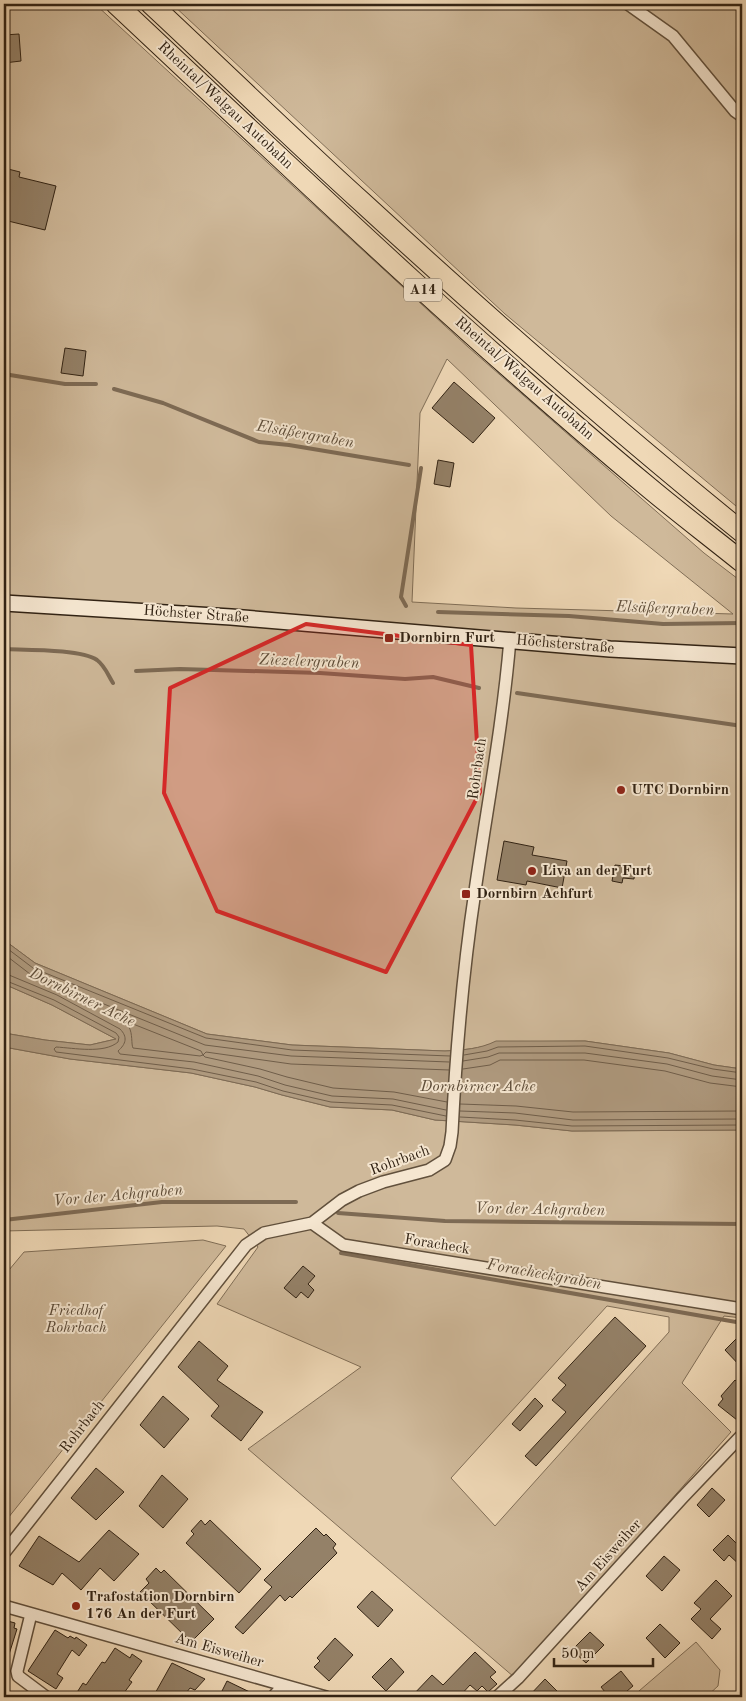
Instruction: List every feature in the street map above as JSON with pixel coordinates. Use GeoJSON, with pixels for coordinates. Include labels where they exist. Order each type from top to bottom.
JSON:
{"type":"FeatureCollection","features":[{"type":"Feature","properties":{"kind":"highway","name":"Rheintal/Walgau Autobahn"},"geometry":{"type":"LineString","coordinates":[[116,4],[461,324],[640,480],[742,562]]}},
{"type":"Feature","properties":{"kind":"highway","name":"Rheintal/Walgau Autobahn"},"geometry":{"type":"LineString","coordinates":[[151,4],[362,203],[599,413],[742,532]]}},
{"type":"Feature","properties":{"kind":"main road","name":"Höchster Straße"},"geometry":{"type":"LineString","coordinates":[[4,603],[388,630]]}},
{"type":"Feature","properties":{"kind":"main road","name":"Höchsterstraße"},"geometry":{"type":"LineString","coordinates":[[388,630],[610,649],[742,656]]}},
{"type":"Feature","properties":{"kind":"street"},"geometry":{"type":"LineString","coordinates":[[628,4],[673,36],[735,111],[742,116]]}},
{"type":"Feature","properties":{"kind":"street","name":"Rohrbach"},"geometry":{"type":"LineString","coordinates":[[4,1553],[246,1246],[264,1233],[312,1223],[342,1200],[359,1191],[383,1182],[429,1170],[445,1160],[450,1146],[457,1041],[474,902],[504,698],[510,640]]}},
{"type":"Feature","properties":{"kind":"street","name":"Foracheck"},"geometry":{"type":"LineString","coordinates":[[312,1223],[343,1245],[742,1309]]}},
{"type":"Feature","properties":{"kind":"street","name":"Am Eisweiher"},"geometry":{"type":"LineString","coordinates":[[497,1697],[518,1678],[742,1435]]}},
{"type":"Feature","properties":{"kind":"street","name":"Am Eisweiher"},"geometry":{"type":"LineString","coordinates":[[4,1606],[326,1697]]}},
{"type":"Feature","properties":{"kind":"street"},"geometry":{"type":"LineString","coordinates":[[31,1614],[17,1671],[18,1676],[46,1697]]}},
{"type":"Feature","properties":{"kind":"street"},"geometry":{"type":"LineString","coordinates":[[273,1697],[283,1686]]}},
{"type":"Feature","properties":{"kind":"highlighted area"},"geometry":{"type":"Polygon","coordinates":[[[306,624],[471,645],[480,792],[386,972],[217,911],[164,793],[170,688],[306,624]]]}},
{"type":"Feature","properties":{"kind":"green space"},"geometry":{"type":"Polygon","coordinates":[[[4,4],[95,4],[468,347],[704,553],[742,582],[742,1069],[714,1065],[669,1053],[585,1041],[496,1042],[478,1048],[445,1051],[292,1045],[207,1034],[35,963],[4,940],[4,4]],[[447,359],[420,413],[412,602],[516,608],[733,614],[611,516],[447,359]]]}},
{"type":"Feature","properties":{"kind":"green space"},"geometry":{"type":"Polygon","coordinates":[[[172,4],[742,4],[742,511],[505,314],[172,4]]]}},
{"type":"Feature","properties":{"kind":"green space"},"geometry":{"type":"Polygon","coordinates":[[[4,984],[52,1005],[116,1039],[90,1045],[4,1033],[4,984]]]}},
{"type":"Feature","properties":{"kind":"green space"},"geometry":{"type":"Polygon","coordinates":[[[4,1047],[70,1059],[191,1073],[255,1087],[330,1107],[392,1110],[435,1120],[572,1131],[742,1130],[742,1318],[724,1316],[682,1383],[731,1432],[514,1677],[248,1449],[361,1367],[217,1304],[258,1247],[244,1229],[217,1226],[4,1231],[4,1047]],[[607,1306],[451,1478],[495,1526],[669,1332],[669,1317],[607,1306]]]}},
{"type":"Feature","properties":{"kind":"green space","name":"Friedhof Rohrbach"},"geometry":{"type":"Polygon","coordinates":[[[203,1240],[226,1246],[4,1523],[4,1276],[24,1252],[203,1240]]]}},
{"type":"Feature","properties":{"kind":"green space"},"geometry":{"type":"Polygon","coordinates":[[[696,1642],[720,1670],[718,1686],[706,1697],[632,1697],[696,1642]]]}},
{"type":"Feature","properties":{"kind":"water","name":"Dornbirner Ache"},"geometry":{"type":"Polygon","coordinates":[[[4,940],[35,963],[207,1034],[292,1045],[445,1051],[465,1050],[496,1041],[585,1041],[669,1053],[714,1065],[742,1069],[742,1130],[572,1131],[435,1120],[392,1110],[330,1107],[255,1087],[191,1073],[70,1059],[4,1047],[4,1033],[90,1045],[116,1039],[52,1005],[4,984],[4,940]]]}},
{"type":"Feature","properties":{"kind":"building"},"geometry":{"type":"Polygon","coordinates":[[[19,34],[21,61],[4,63],[4,35],[19,34]]]}},
{"type":"Feature","properties":{"kind":"building"},"geometry":{"type":"Polygon","coordinates":[[[4,168],[20,172],[19,177],[56,186],[45,230],[4,220],[4,168]]]}},
{"type":"Feature","properties":{"kind":"building"},"geometry":{"type":"Polygon","coordinates":[[[65,348],[86,351],[83,376],[61,373],[65,348]]]}},
{"type":"Feature","properties":{"kind":"building"},"geometry":{"type":"Polygon","coordinates":[[[454,382],[495,418],[473,443],[432,408],[454,382]]]}},
{"type":"Feature","properties":{"kind":"building"},"geometry":{"type":"Polygon","coordinates":[[[438,460],[454,463],[450,487],[434,484],[438,460]]]}},
{"type":"Feature","properties":{"kind":"building","name":"Liva an der Furt"},"geometry":{"type":"Polygon","coordinates":[[[504,841],[534,847],[532,855],[567,861],[562,888],[527,881],[526,885],[497,880],[504,841]]]}},
{"type":"Feature","properties":{"kind":"building"},"geometry":{"type":"Polygon","coordinates":[[[615,865],[635,867],[634,879],[623,878],[622,883],[612,881],[615,865]]]}},
{"type":"Feature","properties":{"kind":"building"},"geometry":{"type":"Polygon","coordinates":[[[303,1266],[315,1276],[308,1284],[314,1290],[308,1298],[301,1292],[296,1298],[284,1288],[303,1266]]]}},
{"type":"Feature","properties":{"kind":"building"},"geometry":{"type":"Polygon","coordinates":[[[615,1317],[646,1346],[536,1466],[525,1456],[566,1412],[552,1400],[566,1385],[558,1378],[615,1317]]]}},
{"type":"Feature","properties":{"kind":"building"},"geometry":{"type":"Polygon","coordinates":[[[742,1333],[742,1368],[725,1350],[742,1333]]]}},
{"type":"Feature","properties":{"kind":"building"},"geometry":{"type":"Polygon","coordinates":[[[199,1341],[228,1366],[217,1380],[263,1412],[241,1441],[211,1416],[219,1406],[178,1367],[199,1341]]]}},
{"type":"Feature","properties":{"kind":"building"},"geometry":{"type":"Polygon","coordinates":[[[735,1380],[742,1386],[742,1414],[737,1420],[718,1405],[723,1399],[721,1396],[735,1380]]]}},
{"type":"Feature","properties":{"kind":"building"},"geometry":{"type":"Polygon","coordinates":[[[163,1396],[189,1419],[164,1448],[140,1425],[163,1396]]]}},
{"type":"Feature","properties":{"kind":"building"},"geometry":{"type":"Polygon","coordinates":[[[535,1398],[543,1406],[520,1431],[512,1424],[535,1398]]]}},
{"type":"Feature","properties":{"kind":"building"},"geometry":{"type":"Polygon","coordinates":[[[96,1468],[124,1492],[96,1520],[71,1498],[96,1468]]]}},
{"type":"Feature","properties":{"kind":"building"},"geometry":{"type":"Polygon","coordinates":[[[162,1475],[188,1499],[163,1528],[139,1506],[162,1475]]]}},
{"type":"Feature","properties":{"kind":"building"},"geometry":{"type":"Polygon","coordinates":[[[712,1488],[725,1500],[709,1517],[697,1505],[712,1488]]]}},
{"type":"Feature","properties":{"kind":"building"},"geometry":{"type":"Polygon","coordinates":[[[201,1520],[205,1525],[210,1520],[261,1569],[239,1593],[186,1543],[194,1534],[191,1531],[201,1520]]]}},
{"type":"Feature","properties":{"kind":"building"},"geometry":{"type":"Polygon","coordinates":[[[316,1528],[324,1536],[326,1534],[336,1544],[333,1548],[337,1553],[292,1598],[290,1596],[285,1601],[280,1595],[243,1634],[235,1627],[272,1587],[264,1580],[316,1528]]]}},
{"type":"Feature","properties":{"kind":"building"},"geometry":{"type":"Polygon","coordinates":[[[109,1530],[139,1554],[114,1581],[100,1568],[81,1590],[62,1573],[53,1585],[19,1566],[39,1536],[79,1562],[109,1530]]]}},
{"type":"Feature","properties":{"kind":"building"},"geometry":{"type":"Polygon","coordinates":[[[728,1535],[742,1549],[742,1567],[729,1555],[724,1561],[713,1550],[728,1535]]]}},
{"type":"Feature","properties":{"kind":"building"},"geometry":{"type":"Polygon","coordinates":[[[664,1556],[680,1570],[662,1591],[646,1576],[664,1556]]]}},
{"type":"Feature","properties":{"kind":"building"},"geometry":{"type":"Polygon","coordinates":[[[156,1568],[161,1573],[164,1570],[214,1619],[191,1642],[140,1592],[149,1583],[146,1579],[156,1568]]]}},
{"type":"Feature","properties":{"kind":"building"},"geometry":{"type":"Polygon","coordinates":[[[716,1580],[732,1596],[710,1619],[721,1629],[712,1639],[691,1619],[701,1609],[694,1603],[716,1580]]]}},
{"type":"Feature","properties":{"kind":"building"},"geometry":{"type":"Polygon","coordinates":[[[372,1591],[393,1610],[378,1627],[357,1607],[372,1591]]]}},
{"type":"Feature","properties":{"kind":"building"},"geometry":{"type":"Polygon","coordinates":[[[4,1620],[15,1623],[14,1628],[17,1629],[6,1664],[4,1664],[4,1620]]]}},
{"type":"Feature","properties":{"kind":"building"},"geometry":{"type":"Polygon","coordinates":[[[660,1624],[680,1643],[665,1658],[646,1638],[660,1624]]]}},
{"type":"Feature","properties":{"kind":"building"},"geometry":{"type":"Polygon","coordinates":[[[55,1630],[68,1638],[70,1636],[75,1639],[76,1637],[87,1645],[79,1656],[72,1650],[57,1674],[63,1678],[56,1689],[28,1671],[55,1630]]]}},
{"type":"Feature","properties":{"kind":"building"},"geometry":{"type":"Polygon","coordinates":[[[590,1632],[604,1645],[586,1663],[572,1650],[590,1632]]]}},
{"type":"Feature","properties":{"kind":"building"},"geometry":{"type":"Polygon","coordinates":[[[335,1638],[353,1655],[329,1681],[314,1667],[320,1661],[317,1658],[335,1638]]]}},
{"type":"Feature","properties":{"kind":"building"},"geometry":{"type":"Polygon","coordinates":[[[115,1648],[130,1658],[132,1654],[142,1661],[129,1680],[132,1682],[121,1697],[74,1697],[83,1683],[86,1685],[102,1662],[105,1663],[115,1648]]]}},
{"type":"Feature","properties":{"kind":"building"},"geometry":{"type":"Polygon","coordinates":[[[475,1652],[496,1672],[490,1677],[497,1684],[488,1692],[482,1686],[477,1691],[470,1685],[459,1697],[411,1697],[432,1675],[443,1685],[475,1652]]]}},
{"type":"Feature","properties":{"kind":"building"},"geometry":{"type":"Polygon","coordinates":[[[391,1658],[404,1672],[386,1691],[372,1677],[391,1658]]]}},
{"type":"Feature","properties":{"kind":"building"},"geometry":{"type":"Polygon","coordinates":[[[172,1663],[205,1679],[195,1690],[190,1688],[183,1697],[153,1697],[172,1663]]]}},
{"type":"Feature","properties":{"kind":"building"},"geometry":{"type":"Polygon","coordinates":[[[621,1671],[633,1686],[620,1697],[609,1697],[601,1687],[621,1671]]]}},
{"type":"Feature","properties":{"kind":"building"},"geometry":{"type":"Polygon","coordinates":[[[545,1679],[558,1692],[552,1697],[528,1697],[545,1679]]]}},
{"type":"Feature","properties":{"kind":"building"},"geometry":{"type":"Polygon","coordinates":[[[227,1681],[260,1697],[219,1697],[227,1681]]]}},
{"type":"Feature","properties":{"kind":"waterway","name":"Elsäßergraben"},"geometry":{"type":"LineString","coordinates":[[4,374],[65,384],[96,384]]}},
{"type":"Feature","properties":{"kind":"waterway","name":"Elsäßergraben"},"geometry":{"type":"LineString","coordinates":[[114,389],[163,403],[259,442],[289,445],[409,465]]}},
{"type":"Feature","properties":{"kind":"waterway","name":"Elsäßergraben"},"geometry":{"type":"LineString","coordinates":[[406,606],[401,597],[421,468]]}},
{"type":"Feature","properties":{"kind":"waterway","name":"Elsäßergraben"},"geometry":{"type":"LineString","coordinates":[[438,612],[569,616],[663,624],[742,623]]}},
{"type":"Feature","properties":{"kind":"waterway","name":"Ziezelergraben"},"geometry":{"type":"LineString","coordinates":[[4,649],[66,652],[89,656],[102,665],[113,683]]}},
{"type":"Feature","properties":{"kind":"waterway","name":"Ziezelergraben"},"geometry":{"type":"LineString","coordinates":[[136,671],[180,669],[320,673],[405,679],[433,677],[479,688]]}},
{"type":"Feature","properties":{"kind":"waterway","name":"Ziezelergraben"},"geometry":{"type":"LineString","coordinates":[[517,693],[742,726]]}},
{"type":"Feature","properties":{"kind":"waterway","name":"Vor der Achgraben"},"geometry":{"type":"LineString","coordinates":[[4,1220],[162,1202],[296,1202]]}},
{"type":"Feature","properties":{"kind":"waterway","name":"Vor der Achgraben"},"geometry":{"type":"LineString","coordinates":[[338,1213],[445,1221],[742,1224]]}},
{"type":"Feature","properties":{"kind":"waterway","name":"Foracheckgraben"},"geometry":{"type":"LineString","coordinates":[[341,1253],[742,1323]]}},
{"type":"Feature","properties":{"kind":"place","name":"Dornbirn Furt"},"geometry":{"type":"Point","coordinates":[389,638]}},
{"type":"Feature","properties":{"kind":"place","name":"UTC Dornbirn"},"geometry":{"type":"Point","coordinates":[621,790]}},
{"type":"Feature","properties":{"kind":"place","name":"Liva an der Furt"},"geometry":{"type":"Point","coordinates":[532,871]}},
{"type":"Feature","properties":{"kind":"place","name":"Dornbirn Achfurt"},"geometry":{"type":"Point","coordinates":[466,894]}},
{"type":"Feature","properties":{"kind":"place","name":"Trafostation Dornbirn 176 An der Furt"},"geometry":{"type":"Point","coordinates":[76,1606]}}]}
